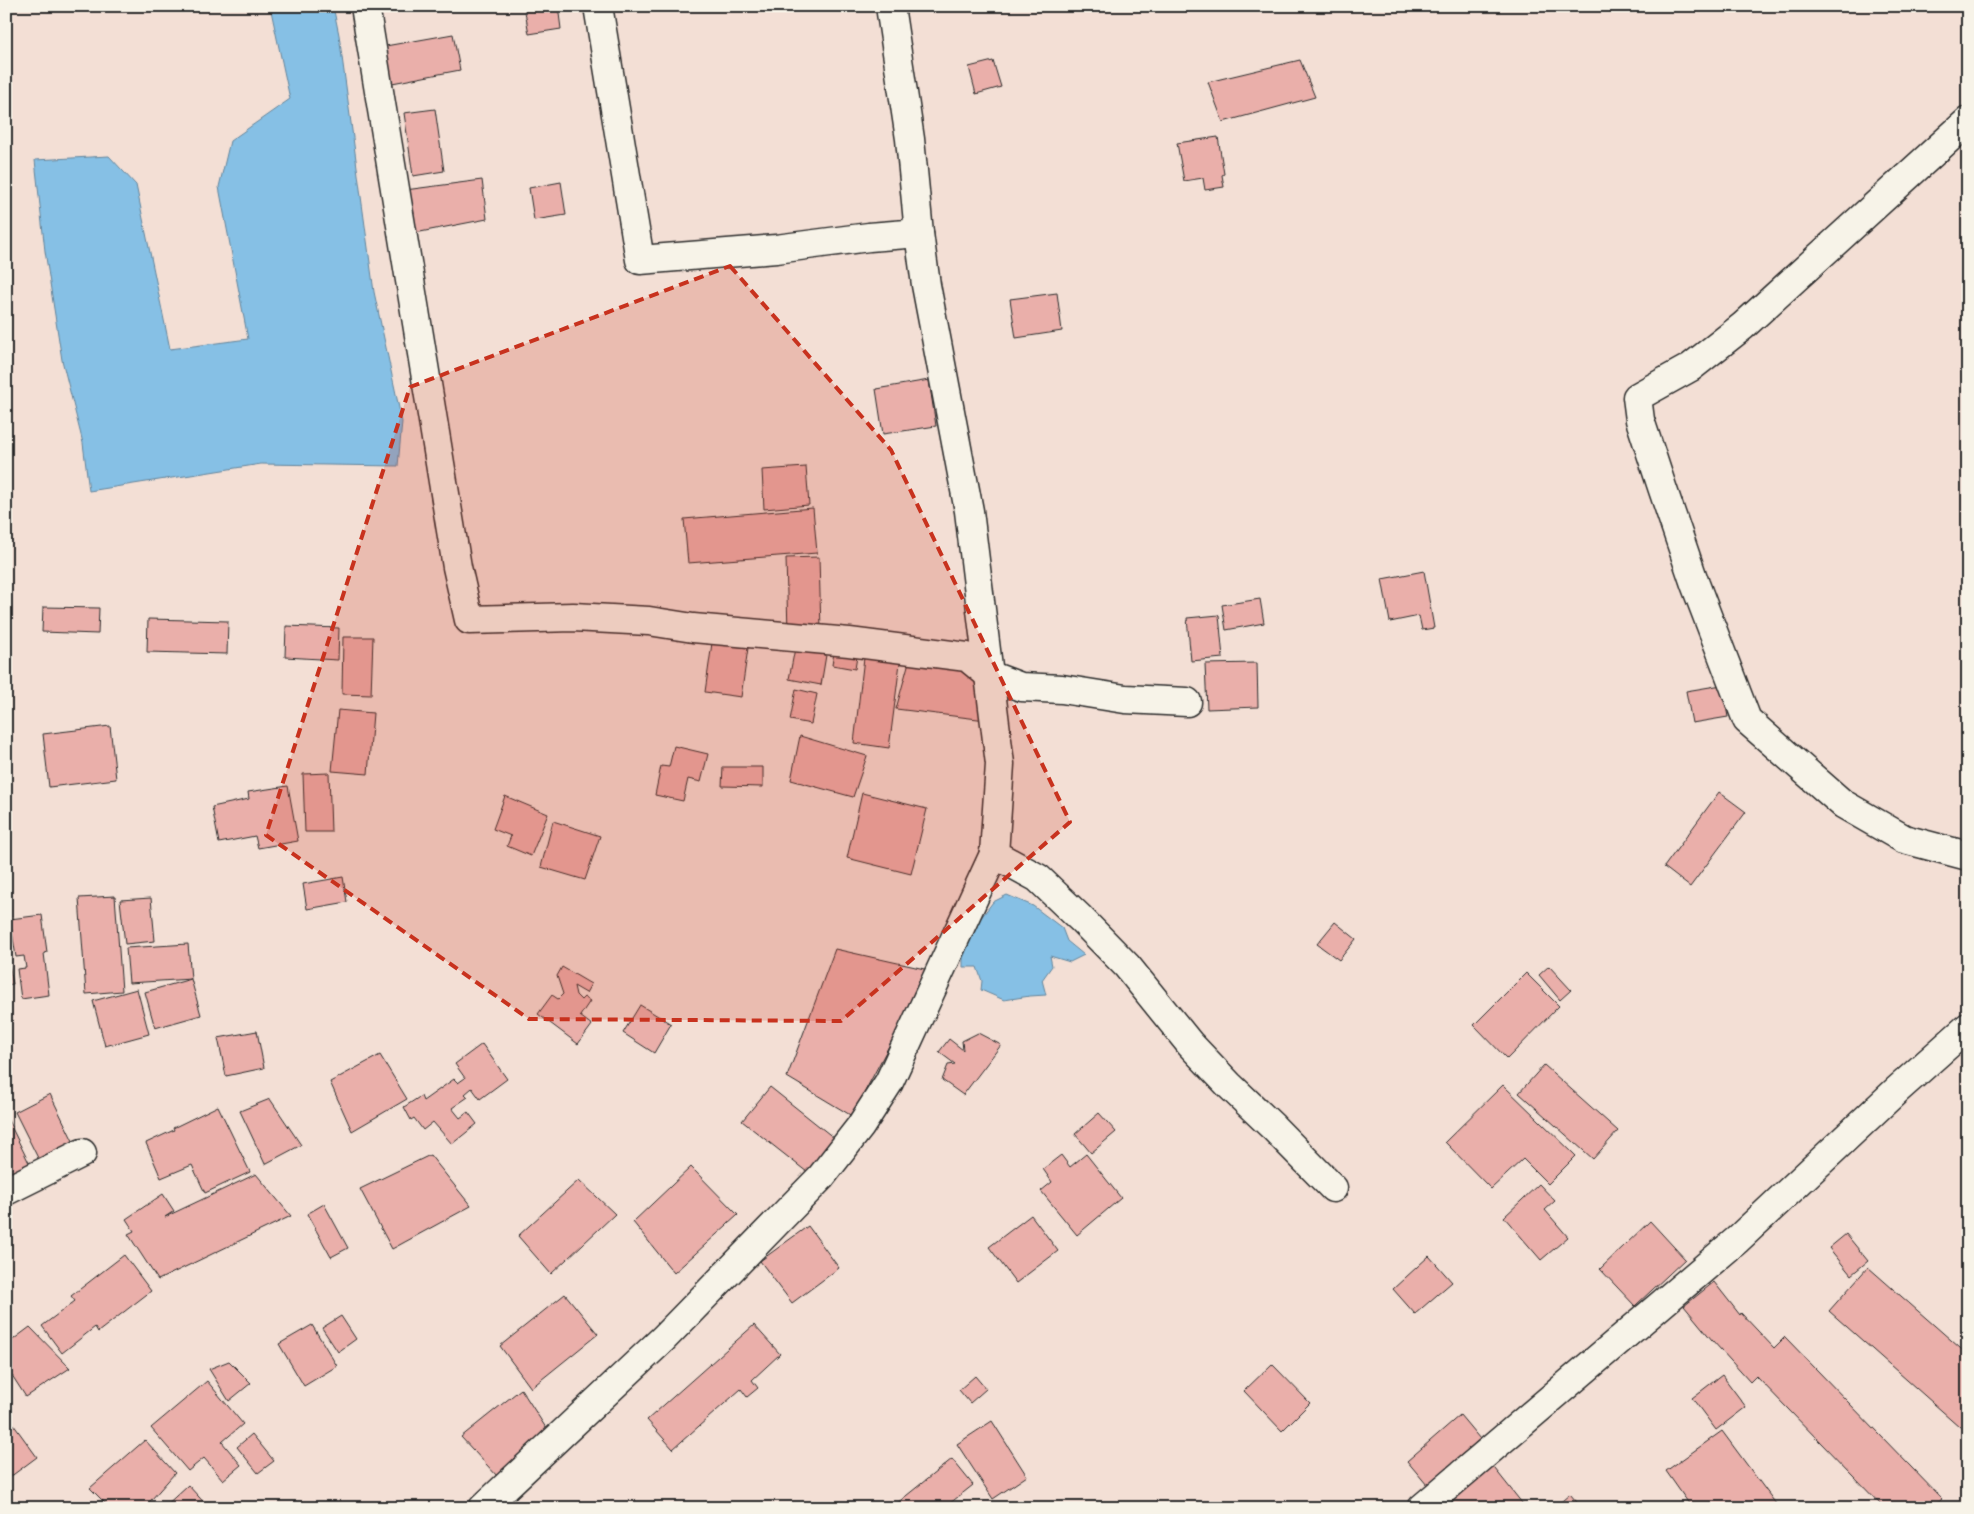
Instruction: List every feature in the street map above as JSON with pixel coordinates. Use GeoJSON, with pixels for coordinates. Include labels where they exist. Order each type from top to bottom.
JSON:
{"type":"FeatureCollection","features":[{"type":"Feature","properties":{"kind":"street"},"geometry":{"type":"LineString","coordinates":[[365,6],[456,557],[469,620],[573,617],[649,621],[694,628],[849,642],[967,657],[989,675],[1021,687],[1062,689],[1125,700],[1187,702]]}},
{"type":"Feature","properties":{"kind":"street"},"geometry":{"type":"LineString","coordinates":[[598,6],[640,260],[776,249],[869,237],[919,233]]}},
{"type":"Feature","properties":{"kind":"street"},"geometry":{"type":"LineString","coordinates":[[483,1508],[663,1339],[821,1177],[860,1127],[889,1082],[994,854],[1000,764],[969,511],[926,285],[910,139],[890,6]]}},
{"type":"Feature","properties":{"kind":"street"},"geometry":{"type":"LineString","coordinates":[[1968,121],[1744,326],[1691,367],[1637,397],[1640,420],[1665,496],[1711,628],[1747,720],[1843,804],[1904,839],[1968,856]]}},
{"type":"Feature","properties":{"kind":"street"},"geometry":{"type":"LineString","coordinates":[[994,854],[1038,878],[1080,918],[1127,966],[1190,1044],[1332,1188]]}},
{"type":"Feature","properties":{"kind":"street"},"geometry":{"type":"LineString","coordinates":[[1422,1508],[1737,1240],[1890,1097],[1968,1028]]}},
{"type":"Feature","properties":{"kind":"street"},"geometry":{"type":"LineString","coordinates":[[6,1191],[82,1153]]}},
{"type":"Feature","properties":{"kind":"highlighted area"},"geometry":{"type":"Polygon","coordinates":[[[730,266],[891,450],[1070,822],[841,1021],[529,1019],[266,835],[410,387],[730,266]]]}},
{"type":"Feature","properties":{"kind":"water"},"geometry":{"type":"Polygon","coordinates":[[[270,6],[333,6],[339,35],[374,292],[402,422],[398,466],[261,464],[89,491],[83,443],[62,360],[45,251],[35,160],[109,156],[136,185],[170,349],[248,339],[219,187],[230,141],[290,99],[270,6]]]}},
{"type":"Feature","properties":{"kind":"water"},"geometry":{"type":"Polygon","coordinates":[[[1007,895],[1033,906],[1062,928],[1067,941],[1084,955],[1070,962],[1050,956],[1052,966],[1042,980],[1046,995],[1004,1000],[981,990],[982,981],[977,967],[963,967],[963,950],[969,927],[977,923],[993,902],[1007,895]]]}},
{"type":"Feature","properties":{"kind":"building"},"geometry":{"type":"Polygon","coordinates":[[[524,6],[558,6],[561,29],[529,34],[524,6]]]}},
{"type":"Feature","properties":{"kind":"building"},"geometry":{"type":"Polygon","coordinates":[[[453,34],[460,70],[387,84],[380,47],[453,34]]]}},
{"type":"Feature","properties":{"kind":"building"},"geometry":{"type":"Polygon","coordinates":[[[1300,60],[1315,97],[1223,122],[1208,82],[1300,60]]]}},
{"type":"Feature","properties":{"kind":"building"},"geometry":{"type":"Polygon","coordinates":[[[993,61],[1001,87],[976,94],[969,67],[993,61]]]}},
{"type":"Feature","properties":{"kind":"building"},"geometry":{"type":"Polygon","coordinates":[[[435,109],[444,171],[413,176],[404,113],[435,109]]]}},
{"type":"Feature","properties":{"kind":"building"},"geometry":{"type":"Polygon","coordinates":[[[1218,137],[1224,174],[1222,175],[1224,187],[1205,190],[1203,178],[1184,181],[1177,143],[1218,137]]]}},
{"type":"Feature","properties":{"kind":"building"},"geometry":{"type":"Polygon","coordinates":[[[482,180],[487,219],[415,233],[405,190],[482,180]]]}},
{"type":"Feature","properties":{"kind":"building"},"geometry":{"type":"Polygon","coordinates":[[[561,182],[566,215],[534,220],[529,188],[561,182]]]}},
{"type":"Feature","properties":{"kind":"building"},"geometry":{"type":"Polygon","coordinates":[[[1057,293],[1062,331],[1016,338],[1010,299],[1057,293]]]}},
{"type":"Feature","properties":{"kind":"building"},"geometry":{"type":"Polygon","coordinates":[[[929,380],[936,426],[883,434],[876,389],[929,380]]]}},
{"type":"Feature","properties":{"kind":"building"},"geometry":{"type":"Polygon","coordinates":[[[806,467],[809,505],[764,509],[762,470],[806,467]]]}},
{"type":"Feature","properties":{"kind":"building"},"geometry":{"type":"Polygon","coordinates":[[[813,508],[817,553],[688,563],[684,519],[813,508]]]}},
{"type":"Feature","properties":{"kind":"building"},"geometry":{"type":"Polygon","coordinates":[[[819,557],[821,631],[788,632],[786,558],[819,557]]]}},
{"type":"Feature","properties":{"kind":"building"},"geometry":{"type":"Polygon","coordinates":[[[1424,571],[1434,628],[1422,630],[1419,616],[1390,622],[1382,579],[1424,571]]]}},
{"type":"Feature","properties":{"kind":"building"},"geometry":{"type":"Polygon","coordinates":[[[1260,599],[1264,623],[1226,630],[1222,605],[1260,599]]]}},
{"type":"Feature","properties":{"kind":"building"},"geometry":{"type":"Polygon","coordinates":[[[43,607],[99,608],[98,634],[42,632],[43,607]]]}},
{"type":"Feature","properties":{"kind":"building"},"geometry":{"type":"Polygon","coordinates":[[[1219,615],[1223,658],[1191,661],[1187,618],[1219,615]]]}},
{"type":"Feature","properties":{"kind":"building"},"geometry":{"type":"Polygon","coordinates":[[[148,619],[228,621],[227,654],[147,652],[148,619]]]}},
{"type":"Feature","properties":{"kind":"building"},"geometry":{"type":"Polygon","coordinates":[[[286,626],[339,628],[338,660],[285,657],[286,626]]]}},
{"type":"Feature","properties":{"kind":"building"},"geometry":{"type":"Polygon","coordinates":[[[343,637],[373,637],[371,695],[342,694],[343,637]]]}},
{"type":"Feature","properties":{"kind":"building"},"geometry":{"type":"Polygon","coordinates":[[[712,643],[748,648],[741,697],[705,692],[712,643]]]}},
{"type":"Feature","properties":{"kind":"building"},"geometry":{"type":"Polygon","coordinates":[[[796,643],[827,649],[821,685],[789,679],[796,643]]]}},
{"type":"Feature","properties":{"kind":"building"},"geometry":{"type":"Polygon","coordinates":[[[835,646],[858,650],[855,669],[832,665],[835,646]]]}},
{"type":"Feature","properties":{"kind":"building"},"geometry":{"type":"Polygon","coordinates":[[[865,649],[901,655],[889,748],[854,743],[865,649]]]}},
{"type":"Feature","properties":{"kind":"building"},"geometry":{"type":"Polygon","coordinates":[[[910,658],[975,669],[986,720],[896,709],[910,658]]]}},
{"type":"Feature","properties":{"kind":"building"},"geometry":{"type":"Polygon","coordinates":[[[1257,663],[1258,707],[1207,709],[1205,664],[1257,663]]]}},
{"type":"Feature","properties":{"kind":"building"},"geometry":{"type":"Polygon","coordinates":[[[1722,685],[1728,717],[1692,723],[1686,691],[1722,685]]]}},
{"type":"Feature","properties":{"kind":"building"},"geometry":{"type":"Polygon","coordinates":[[[796,689],[817,694],[811,724],[790,720],[796,689]]]}},
{"type":"Feature","properties":{"kind":"building"},"geometry":{"type":"Polygon","coordinates":[[[338,710],[373,713],[368,774],[332,771],[338,710]]]}},
{"type":"Feature","properties":{"kind":"building"},"geometry":{"type":"Polygon","coordinates":[[[110,726],[116,779],[49,787],[43,734],[110,726]]]}},
{"type":"Feature","properties":{"kind":"building"},"geometry":{"type":"Polygon","coordinates":[[[800,736],[867,756],[853,797],[791,780],[800,736]]]}},
{"type":"Feature","properties":{"kind":"building"},"geometry":{"type":"Polygon","coordinates":[[[674,746],[708,754],[701,782],[688,779],[683,801],[655,795],[661,766],[669,767],[674,746]]]}},
{"type":"Feature","properties":{"kind":"building"},"geometry":{"type":"Polygon","coordinates":[[[723,767],[763,767],[763,787],[722,786],[723,767]]]}},
{"type":"Feature","properties":{"kind":"building"},"geometry":{"type":"Polygon","coordinates":[[[329,773],[331,832],[305,832],[303,774],[329,773]]]}},
{"type":"Feature","properties":{"kind":"building"},"geometry":{"type":"Polygon","coordinates":[[[288,786],[298,841],[258,848],[255,836],[219,843],[212,807],[249,799],[248,792],[288,786]]]}},
{"type":"Feature","properties":{"kind":"building"},"geometry":{"type":"Polygon","coordinates":[[[1719,792],[1746,812],[1690,887],[1664,867],[1719,792]]]}},
{"type":"Feature","properties":{"kind":"building"},"geometry":{"type":"Polygon","coordinates":[[[862,793],[927,809],[911,874],[847,858],[862,793]]]}},
{"type":"Feature","properties":{"kind":"building"},"geometry":{"type":"Polygon","coordinates":[[[505,796],[548,814],[531,856],[507,846],[511,836],[493,829],[505,796]]]}},
{"type":"Feature","properties":{"kind":"building"},"geometry":{"type":"Polygon","coordinates":[[[553,821],[600,836],[585,880],[541,867],[553,821]]]}},
{"type":"Feature","properties":{"kind":"building"},"geometry":{"type":"Polygon","coordinates":[[[343,877],[347,902],[307,909],[303,884],[343,877]]]}},
{"type":"Feature","properties":{"kind":"building"},"geometry":{"type":"Polygon","coordinates":[[[115,896],[122,991],[86,994],[79,898],[115,896]]]}},
{"type":"Feature","properties":{"kind":"building"},"geometry":{"type":"Polygon","coordinates":[[[151,898],[155,941],[125,944],[120,900],[151,898]]]}},
{"type":"Feature","properties":{"kind":"building"},"geometry":{"type":"Polygon","coordinates":[[[42,915],[47,952],[44,953],[49,995],[21,999],[17,969],[26,968],[24,956],[16,957],[10,919],[42,915]]]}},
{"type":"Feature","properties":{"kind":"building"},"geometry":{"type":"Polygon","coordinates":[[[1335,922],[1356,939],[1339,960],[1317,944],[1335,922]]]}},
{"type":"Feature","properties":{"kind":"building"},"geometry":{"type":"Polygon","coordinates":[[[188,944],[191,979],[129,983],[126,948],[188,944]]]}},
{"type":"Feature","properties":{"kind":"building"},"geometry":{"type":"Polygon","coordinates":[[[6,948],[13,984],[6,985],[6,948]]]}},
{"type":"Feature","properties":{"kind":"building"},"geometry":{"type":"Polygon","coordinates":[[[835,949],[929,970],[852,1116],[787,1077],[835,949]]]}},
{"type":"Feature","properties":{"kind":"building"},"geometry":{"type":"Polygon","coordinates":[[[1549,966],[1571,990],[1560,1000],[1539,975],[1549,966]]]}},
{"type":"Feature","properties":{"kind":"building"},"geometry":{"type":"Polygon","coordinates":[[[562,967],[591,984],[586,993],[574,986],[576,995],[581,1000],[584,997],[590,1001],[580,1016],[592,1025],[578,1044],[538,1014],[552,995],[558,999],[563,994],[557,976],[562,967]]]}},
{"type":"Feature","properties":{"kind":"building"},"geometry":{"type":"Polygon","coordinates":[[[1526,973],[1559,1006],[1507,1059],[1474,1025],[1526,973]]]}},
{"type":"Feature","properties":{"kind":"building"},"geometry":{"type":"Polygon","coordinates":[[[191,979],[201,1015],[155,1028],[145,992],[191,979]]]}},
{"type":"Feature","properties":{"kind":"building"},"geometry":{"type":"Polygon","coordinates":[[[137,989],[149,1034],[105,1046],[93,1001],[137,989]]]}},
{"type":"Feature","properties":{"kind":"building"},"geometry":{"type":"Polygon","coordinates":[[[640,1005],[671,1024],[654,1053],[623,1033],[640,1005]]]}},
{"type":"Feature","properties":{"kind":"building"},"geometry":{"type":"Polygon","coordinates":[[[257,1031],[264,1068],[226,1076],[218,1038],[257,1031]]]}},
{"type":"Feature","properties":{"kind":"building"},"geometry":{"type":"Polygon","coordinates":[[[978,1033],[1001,1045],[963,1095],[942,1080],[948,1065],[955,1064],[939,1052],[949,1039],[963,1050],[962,1041],[978,1033]]]}},
{"type":"Feature","properties":{"kind":"building"},"geometry":{"type":"Polygon","coordinates":[[[482,1044],[507,1079],[480,1099],[472,1088],[465,1094],[468,1097],[452,1108],[460,1118],[468,1112],[477,1124],[452,1144],[433,1122],[423,1130],[414,1118],[411,1120],[404,1107],[421,1096],[423,1101],[454,1079],[458,1083],[465,1078],[455,1064],[482,1044]]]}},
{"type":"Feature","properties":{"kind":"building"},"geometry":{"type":"Polygon","coordinates":[[[380,1055],[407,1099],[352,1131],[330,1082],[380,1055]]]}},
{"type":"Feature","properties":{"kind":"building"},"geometry":{"type":"Polygon","coordinates":[[[1544,1065],[1618,1131],[1593,1159],[1519,1093],[1544,1065]]]}},
{"type":"Feature","properties":{"kind":"building"},"geometry":{"type":"Polygon","coordinates":[[[1503,1085],[1576,1156],[1548,1184],[1523,1159],[1491,1189],[1445,1142],[1503,1085]]]}},
{"type":"Feature","properties":{"kind":"building"},"geometry":{"type":"Polygon","coordinates":[[[770,1087],[839,1142],[812,1176],[742,1121],[770,1087]]]}},
{"type":"Feature","properties":{"kind":"building"},"geometry":{"type":"Polygon","coordinates":[[[50,1094],[76,1147],[41,1164],[15,1112],[50,1094]]]}},
{"type":"Feature","properties":{"kind":"building"},"geometry":{"type":"Polygon","coordinates":[[[270,1099],[301,1145],[265,1164],[240,1111],[270,1099]]]}},
{"type":"Feature","properties":{"kind":"building"},"geometry":{"type":"Polygon","coordinates":[[[218,1106],[250,1172],[205,1193],[192,1165],[161,1178],[146,1143],[218,1106]]]}},
{"type":"Feature","properties":{"kind":"building"},"geometry":{"type":"Polygon","coordinates":[[[1099,1113],[1116,1132],[1091,1153],[1075,1134],[1099,1113]]]}},
{"type":"Feature","properties":{"kind":"building"},"geometry":{"type":"Polygon","coordinates":[[[6,1116],[33,1171],[6,1185],[6,1116]]]}},
{"type":"Feature","properties":{"kind":"building"},"geometry":{"type":"Polygon","coordinates":[[[1086,1154],[1121,1198],[1077,1235],[1041,1191],[1052,1182],[1043,1169],[1061,1155],[1070,1167],[1086,1154]]]}},
{"type":"Feature","properties":{"kind":"building"},"geometry":{"type":"Polygon","coordinates":[[[430,1155],[471,1206],[392,1249],[360,1189],[430,1155]]]}},
{"type":"Feature","properties":{"kind":"building"},"geometry":{"type":"Polygon","coordinates":[[[691,1167],[738,1215],[674,1273],[633,1222],[691,1167]]]}},
{"type":"Feature","properties":{"kind":"building"},"geometry":{"type":"Polygon","coordinates":[[[256,1174],[291,1216],[158,1280],[128,1234],[134,1231],[126,1219],[163,1194],[174,1211],[165,1217],[256,1174]]]}},
{"type":"Feature","properties":{"kind":"building"},"geometry":{"type":"Polygon","coordinates":[[[579,1180],[615,1214],[551,1274],[518,1236],[579,1180]]]}},
{"type":"Feature","properties":{"kind":"building"},"geometry":{"type":"Polygon","coordinates":[[[1539,1184],[1555,1201],[1545,1210],[1568,1237],[1541,1260],[1504,1217],[1539,1184]]]}},
{"type":"Feature","properties":{"kind":"building"},"geometry":{"type":"Polygon","coordinates":[[[324,1204],[348,1248],[331,1257],[307,1214],[324,1204]]]}},
{"type":"Feature","properties":{"kind":"building"},"geometry":{"type":"Polygon","coordinates":[[[1031,1215],[1058,1251],[1016,1283],[989,1247],[1031,1215]]]}},
{"type":"Feature","properties":{"kind":"building"},"geometry":{"type":"Polygon","coordinates":[[[1650,1221],[1685,1259],[1635,1306],[1600,1269],[1650,1221]]]}},
{"type":"Feature","properties":{"kind":"building"},"geometry":{"type":"Polygon","coordinates":[[[808,1226],[839,1268],[792,1303],[760,1261],[808,1226]]]}},
{"type":"Feature","properties":{"kind":"building"},"geometry":{"type":"Polygon","coordinates":[[[1846,1234],[1868,1261],[1851,1275],[1829,1248],[1846,1234]]]}},
{"type":"Feature","properties":{"kind":"building"},"geometry":{"type":"Polygon","coordinates":[[[124,1255],[151,1291],[98,1332],[95,1327],[62,1353],[42,1326],[75,1301],[71,1296],[124,1255]]]}},
{"type":"Feature","properties":{"kind":"building"},"geometry":{"type":"Polygon","coordinates":[[[1429,1256],[1452,1282],[1415,1314],[1393,1289],[1429,1256]]]}},
{"type":"Feature","properties":{"kind":"building"},"geometry":{"type":"Polygon","coordinates":[[[1868,1267],[1968,1355],[1968,1434],[1829,1311],[1868,1267]]]}},
{"type":"Feature","properties":{"kind":"building"},"geometry":{"type":"Polygon","coordinates":[[[1714,1282],[1740,1315],[1741,1313],[1774,1348],[1785,1337],[1942,1499],[1932,1508],[1884,1508],[1756,1376],[1750,1382],[1684,1306],[1714,1282]]]}},
{"type":"Feature","properties":{"kind":"building"},"geometry":{"type":"Polygon","coordinates":[[[565,1294],[598,1334],[531,1388],[500,1346],[565,1294]]]}},
{"type":"Feature","properties":{"kind":"building"},"geometry":{"type":"Polygon","coordinates":[[[341,1316],[356,1339],[338,1352],[322,1328],[341,1316]]]}},
{"type":"Feature","properties":{"kind":"building"},"geometry":{"type":"Polygon","coordinates":[[[312,1325],[337,1366],[304,1386],[279,1344],[312,1325]]]}},
{"type":"Feature","properties":{"kind":"building"},"geometry":{"type":"Polygon","coordinates":[[[754,1325],[780,1354],[752,1380],[758,1388],[747,1397],[741,1389],[673,1449],[647,1420],[754,1325]]]}},
{"type":"Feature","properties":{"kind":"building"},"geometry":{"type":"Polygon","coordinates":[[[30,1327],[70,1368],[26,1397],[6,1366],[6,1345],[30,1327]]]}},
{"type":"Feature","properties":{"kind":"building"},"geometry":{"type":"Polygon","coordinates":[[[229,1361],[251,1383],[229,1401],[209,1369],[229,1361]]]}},
{"type":"Feature","properties":{"kind":"building"},"geometry":{"type":"Polygon","coordinates":[[[1272,1364],[1310,1403],[1282,1431],[1244,1391],[1272,1364]]]}},
{"type":"Feature","properties":{"kind":"building"},"geometry":{"type":"Polygon","coordinates":[[[1722,1375],[1746,1407],[1716,1430],[1692,1398],[1722,1375]]]}},
{"type":"Feature","properties":{"kind":"building"},"geometry":{"type":"Polygon","coordinates":[[[975,1376],[986,1389],[970,1403],[959,1390],[975,1376]]]}},
{"type":"Feature","properties":{"kind":"building"},"geometry":{"type":"Polygon","coordinates":[[[207,1381],[243,1424],[222,1442],[241,1465],[223,1480],[204,1458],[188,1471],[151,1428],[207,1381]]]}},
{"type":"Feature","properties":{"kind":"building"},"geometry":{"type":"Polygon","coordinates":[[[521,1389],[548,1431],[498,1477],[461,1437],[521,1389]]]}},
{"type":"Feature","properties":{"kind":"building"},"geometry":{"type":"Polygon","coordinates":[[[1460,1415],[1480,1439],[1427,1485],[1407,1461],[1460,1415]]]}},
{"type":"Feature","properties":{"kind":"building"},"geometry":{"type":"Polygon","coordinates":[[[8,1417],[37,1457],[6,1480],[6,1418],[8,1417]]]}},
{"type":"Feature","properties":{"kind":"building"},"geometry":{"type":"Polygon","coordinates":[[[992,1421],[1027,1476],[993,1499],[957,1444],[992,1421]]]}},
{"type":"Feature","properties":{"kind":"building"},"geometry":{"type":"Polygon","coordinates":[[[1722,1431],[1779,1508],[1692,1508],[1666,1471],[1722,1431]]]}},
{"type":"Feature","properties":{"kind":"building"},"geometry":{"type":"Polygon","coordinates":[[[252,1434],[274,1461],[258,1473],[237,1447],[252,1434]]]}},
{"type":"Feature","properties":{"kind":"building"},"geometry":{"type":"Polygon","coordinates":[[[145,1440],[175,1473],[144,1508],[110,1508],[90,1488],[145,1440]]]}},
{"type":"Feature","properties":{"kind":"building"},"geometry":{"type":"Polygon","coordinates":[[[952,1459],[973,1485],[944,1508],[891,1508],[952,1459]]]}},
{"type":"Feature","properties":{"kind":"building"},"geometry":{"type":"Polygon","coordinates":[[[1491,1464],[1526,1508],[1458,1508],[1449,1498],[1491,1464]]]}},
{"type":"Feature","properties":{"kind":"building"},"geometry":{"type":"Polygon","coordinates":[[[188,1485],[209,1508],[163,1508],[188,1485]]]}},
{"type":"Feature","properties":{"kind":"building"},"geometry":{"type":"Polygon","coordinates":[[[1570,1494],[1582,1508],[1554,1508],[1570,1494]]]}}]}
